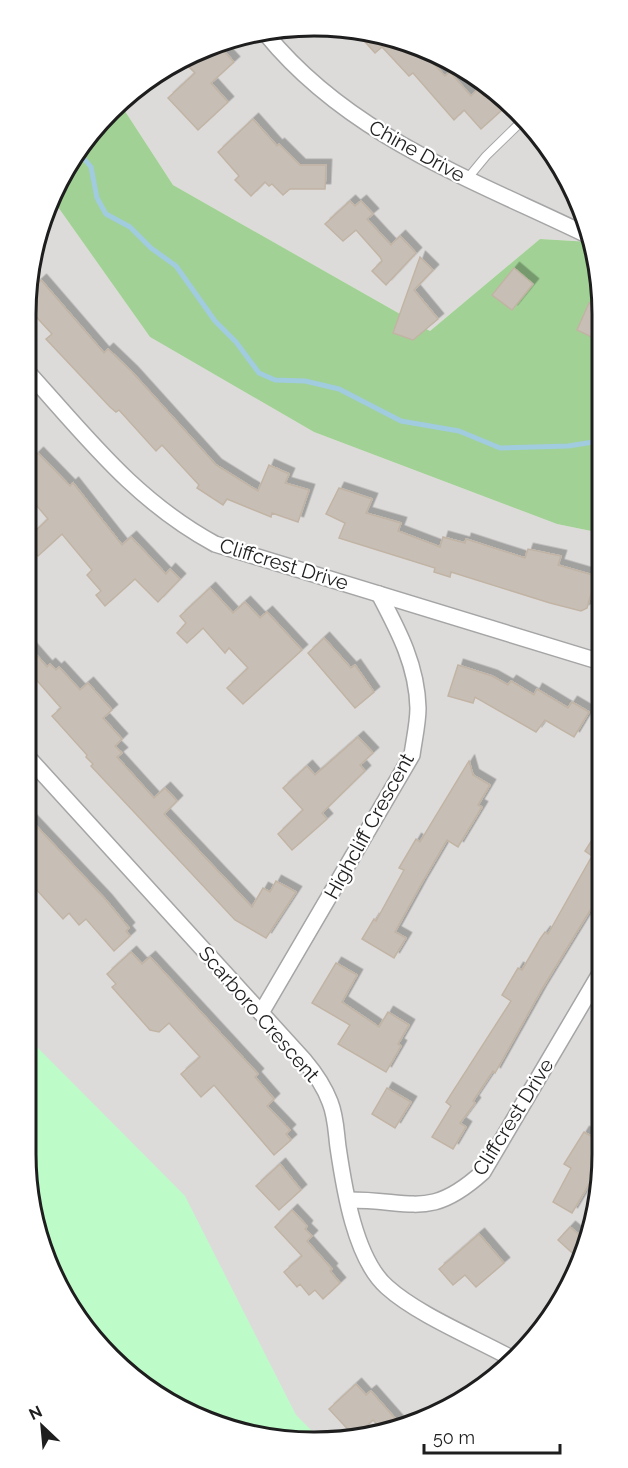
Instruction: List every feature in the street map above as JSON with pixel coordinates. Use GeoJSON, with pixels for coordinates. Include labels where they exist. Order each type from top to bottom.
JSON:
{"type":"FeatureCollection","features":[{"type":"Feature","properties":{"kind":"street","name":"Chine Drive"},"geometry":{"type":"LineString","coordinates":[[271,39],[299,72],[343,108],[375,130],[467,179],[579,231]]}},
{"type":"Feature","properties":{"kind":"street","name":"Cliffcrest Drive"},"geometry":{"type":"LineString","coordinates":[[36,381],[132,487],[180,525],[215,544],[592,659]]}},
{"type":"Feature","properties":{"kind":"street","name":"Highcliff Crescent"},"geometry":{"type":"LineString","coordinates":[[261,1013],[412,755],[418,710],[415,678],[406,647],[379,594]]}},
{"type":"Feature","properties":{"kind":"street","name":"Scarboro Crescent"},"geometry":{"type":"LineString","coordinates":[[36,766],[304,1060],[321,1082],[335,1119],[357,1235],[368,1262],[385,1286],[406,1302],[506,1355]]}},
{"type":"Feature","properties":{"kind":"street","name":"Cliffcrest Drive"},"geometry":{"type":"LineString","coordinates":[[349,1200],[414,1205],[440,1203],[461,1192],[483,1172],[592,987]]}},
{"type":"Feature","properties":{"kind":"lane"},"geometry":{"type":"LineString","coordinates":[[467,179],[486,156],[518,125]]}},
{"type":"Feature","properties":{"kind":"shaded area"},"geometry":{"type":"Polygon","coordinates":[[[314,36],[350,38],[386,45],[437,65],[483,93],[511,117],[535,145],[555,175],[571,208],[583,242],[540,239],[430,331],[173,185],[125,111],[145,93],[191,65],[242,45],[278,38],[314,36]]]}},
{"type":"Feature","properties":{"kind":"shaded area"},"geometry":{"type":"Polygon","coordinates":[[[58,207],[150,337],[314,432],[557,524],[592,531],[592,1154],[587,1208],[571,1260],[555,1293],[535,1323],[511,1351],[483,1375],[453,1395],[420,1411],[368,1427],[314,1432],[260,1427],[208,1411],[175,1395],[145,1375],[117,1351],[93,1323],[73,1293],[57,1260],[45,1226],[38,1190],[36,1154],[36,314],[41,260],[58,207]]]}},
{"type":"Feature","properties":{"kind":"green space"},"geometry":{"type":"Polygon","coordinates":[[[125,111],[173,185],[430,331],[540,239],[583,242],[590,278],[592,314],[592,531],[557,524],[314,432],[150,337],[58,207],[73,175],[93,145],[125,111]]]}},
{"type":"Feature","properties":{"kind":"green space"},"geometry":{"type":"Polygon","coordinates":[[[36,1046],[185,1196],[296,1415],[313,1432],[260,1427],[208,1411],[175,1395],[145,1375],[117,1351],[93,1323],[73,1293],[57,1260],[41,1208],[36,1154],[36,1046]]]}},
{"type":"Feature","properties":{"kind":"building"},"geometry":{"type":"Polygon","coordinates":[[[364,40],[386,45],[433,63],[445,76],[450,72],[471,96],[478,89],[502,110],[481,129],[464,110],[454,120],[413,73],[409,76],[382,47],[375,53],[364,40]]]}},
{"type":"Feature","properties":{"kind":"building"},"geometry":{"type":"Polygon","coordinates":[[[224,51],[234,62],[211,83],[228,102],[198,130],[168,98],[195,73],[188,66],[224,51]]]}},
{"type":"Feature","properties":{"kind":"building"},"geometry":{"type":"Polygon","coordinates":[[[253,119],[277,146],[279,144],[300,165],[326,165],[325,189],[290,189],[283,195],[272,184],[269,186],[265,182],[251,196],[235,180],[239,176],[218,152],[253,119]]]}},
{"type":"Feature","properties":{"kind":"building"},"geometry":{"type":"Polygon","coordinates":[[[350,201],[355,206],[361,201],[373,214],[367,219],[391,245],[400,236],[416,253],[386,285],[372,271],[382,261],[380,257],[356,230],[343,241],[325,224],[350,201]]]}},
{"type":"Feature","properties":{"kind":"building"},"geometry":{"type":"Polygon","coordinates":[[[420,257],[433,270],[414,290],[438,319],[413,340],[393,333],[420,257]]]}},
{"type":"Feature","properties":{"kind":"building"},"geometry":{"type":"Polygon","coordinates":[[[514,268],[533,284],[512,310],[492,295],[514,268]]]}},
{"type":"Feature","properties":{"kind":"building"},"geometry":{"type":"Polygon","coordinates":[[[41,280],[104,353],[108,349],[132,372],[216,465],[258,491],[269,465],[289,474],[285,483],[309,490],[298,522],[272,513],[271,517],[227,499],[223,505],[197,488],[199,485],[162,445],[156,451],[119,410],[116,412],[110,407],[46,339],[52,334],[36,317],[38,283],[41,280]]]}},
{"type":"Feature","properties":{"kind":"building"},"geometry":{"type":"Polygon","coordinates":[[[589,303],[591,304],[592,337],[577,330],[589,303]]]}},
{"type":"Feature","properties":{"kind":"building"},"geometry":{"type":"Polygon","coordinates":[[[38,453],[70,486],[73,483],[122,545],[131,537],[166,574],[170,569],[180,579],[158,602],[135,579],[105,606],[96,595],[101,591],[87,575],[92,570],[62,534],[38,556],[36,554],[36,530],[48,519],[36,505],[36,455],[38,453]]]}},
{"type":"Feature","properties":{"kind":"building"},"geometry":{"type":"Polygon","coordinates":[[[339,488],[372,499],[366,513],[401,523],[398,531],[440,547],[443,537],[465,543],[466,539],[525,558],[528,549],[561,556],[558,565],[592,575],[592,590],[587,608],[581,611],[550,603],[451,572],[450,577],[434,572],[435,568],[339,538],[345,523],[326,514],[339,488]]]}},
{"type":"Feature","properties":{"kind":"building"},"geometry":{"type":"Polygon","coordinates":[[[210,588],[233,613],[245,602],[260,618],[267,612],[302,650],[243,704],[227,688],[248,668],[229,648],[225,653],[203,628],[187,643],[177,633],[186,623],[180,616],[210,588]]]}},
{"type":"Feature","properties":{"kind":"building"},"geometry":{"type":"Polygon","coordinates":[[[324,638],[351,668],[355,665],[374,692],[355,708],[308,653],[324,638]]]}},
{"type":"Feature","properties":{"kind":"building"},"geometry":{"type":"Polygon","coordinates":[[[36,654],[47,667],[50,664],[56,670],[59,667],[80,690],[88,683],[112,710],[103,718],[122,739],[115,746],[122,753],[117,757],[154,798],[165,788],[177,801],[164,814],[252,907],[263,888],[270,892],[276,881],[296,892],[266,938],[235,920],[91,766],[93,764],[86,757],[87,755],[52,716],[61,708],[36,679],[36,654]]]}},
{"type":"Feature","properties":{"kind":"building"},"geometry":{"type":"Polygon","coordinates":[[[458,665],[492,676],[508,685],[511,681],[534,695],[537,689],[568,708],[572,702],[589,712],[574,737],[545,720],[536,732],[475,697],[473,703],[448,696],[458,665]]]}},
{"type":"Feature","properties":{"kind":"building"},"geometry":{"type":"Polygon","coordinates":[[[358,737],[373,753],[360,765],[365,771],[322,813],[327,819],[292,850],[278,834],[303,810],[283,788],[307,766],[315,775],[358,737]]]}},
{"type":"Feature","properties":{"kind":"building"},"geometry":{"type":"Polygon","coordinates":[[[469,761],[473,775],[490,785],[478,805],[482,807],[458,847],[447,840],[423,881],[395,932],[406,938],[394,958],[362,939],[374,919],[376,921],[404,870],[399,868],[416,839],[420,842],[469,761]]]}},
{"type":"Feature","properties":{"kind":"building"},"geometry":{"type":"Polygon","coordinates":[[[36,826],[106,900],[129,928],[126,931],[130,936],[114,951],[86,919],[79,925],[69,913],[63,919],[36,889],[36,826]]]}},
{"type":"Feature","properties":{"kind":"building"},"geometry":{"type":"Polygon","coordinates":[[[592,840],[592,856],[585,851],[592,840]]]}},
{"type":"Feature","properties":{"kind":"building"},"geometry":{"type":"Polygon","coordinates":[[[592,856],[592,907],[542,989],[495,1073],[493,1071],[473,1101],[475,1103],[460,1123],[466,1127],[453,1149],[432,1137],[451,1106],[446,1102],[511,1001],[502,995],[518,968],[522,970],[545,932],[548,934],[592,856]]]}},
{"type":"Feature","properties":{"kind":"building"},"geometry":{"type":"Polygon","coordinates":[[[131,952],[142,964],[150,957],[258,1074],[255,1077],[274,1099],[267,1106],[290,1130],[286,1134],[291,1140],[274,1155],[214,1085],[201,1097],[181,1074],[200,1057],[169,1023],[159,1032],[150,1030],[112,987],[116,984],[107,974],[131,952]]]}},
{"type":"Feature","properties":{"kind":"building"},"geometry":{"type":"Polygon","coordinates":[[[336,963],[357,975],[342,1002],[379,1027],[388,1012],[409,1025],[398,1044],[401,1046],[386,1072],[338,1044],[350,1025],[312,1003],[336,963]]]}},
{"type":"Feature","properties":{"kind":"building"},"geometry":{"type":"Polygon","coordinates":[[[387,1088],[411,1102],[395,1128],[372,1114],[387,1088]]]}},
{"type":"Feature","properties":{"kind":"building"},"geometry":{"type":"Polygon","coordinates":[[[584,1132],[592,1137],[590,1182],[572,1213],[553,1202],[571,1168],[564,1164],[584,1132]]]}},
{"type":"Feature","properties":{"kind":"building"},"geometry":{"type":"Polygon","coordinates":[[[280,1164],[301,1190],[279,1210],[256,1186],[280,1164]]]}},
{"type":"Feature","properties":{"kind":"building"},"geometry":{"type":"Polygon","coordinates":[[[292,1210],[307,1226],[305,1229],[312,1236],[307,1241],[332,1269],[330,1271],[340,1283],[323,1299],[315,1290],[309,1295],[300,1284],[297,1287],[284,1272],[302,1256],[275,1227],[292,1210]]]}},
{"type":"Feature","properties":{"kind":"building"},"geometry":{"type":"Polygon","coordinates":[[[570,1227],[580,1235],[573,1254],[558,1240],[570,1227]]]}},
{"type":"Feature","properties":{"kind":"building"},"geometry":{"type":"Polygon","coordinates":[[[479,1234],[504,1263],[476,1287],[465,1275],[453,1285],[439,1269],[479,1234]]]}},
{"type":"Feature","properties":{"kind":"building"},"geometry":{"type":"Polygon","coordinates":[[[356,1384],[366,1395],[371,1391],[396,1419],[377,1425],[373,1420],[365,1427],[349,1430],[329,1409],[356,1384]]]}},
{"type":"Feature","properties":{"kind":"waterway"},"geometry":{"type":"LineString","coordinates":[[84,159],[91,167],[97,198],[106,214],[130,227],[151,248],[176,266],[215,321],[236,342],[259,373],[275,380],[305,381],[339,389],[401,421],[459,431],[500,448],[568,446],[592,442]]}}]}
